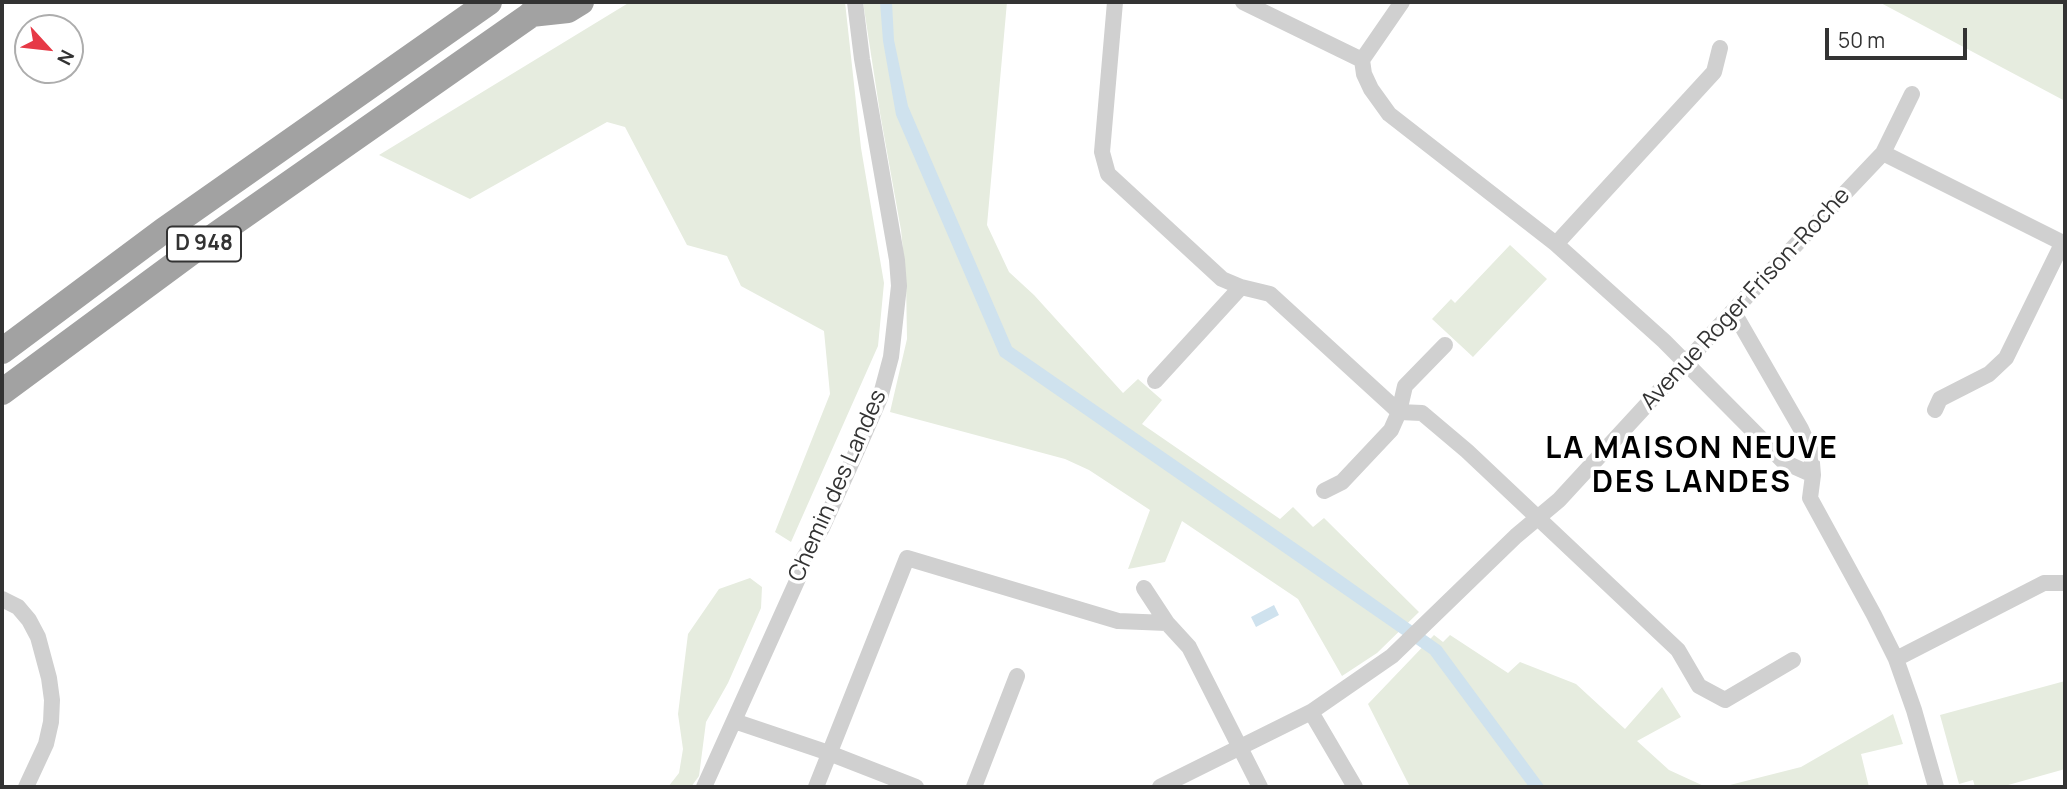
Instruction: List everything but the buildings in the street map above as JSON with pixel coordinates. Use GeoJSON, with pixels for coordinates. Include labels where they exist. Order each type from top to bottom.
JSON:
{"type":"FeatureCollection","features":[{"type":"Feature","properties":{"kind":"highway","name":"D 948"},"geometry":{"type":"LineString","coordinates":[[2,351],[163,231],[489,2]]}},
{"type":"Feature","properties":{"kind":"highway"},"geometry":{"type":"LineString","coordinates":[[540,8],[568,10],[581,2]]}},
{"type":"Feature","properties":{"kind":"highway","name":"D 948"},"geometry":{"type":"LineString","coordinates":[[2,392],[183,258],[540,8]]}},
{"type":"Feature","properties":{"kind":"street","name":"Chemin des Landes"},"geometry":{"type":"LineString","coordinates":[[704,787],[801,572],[802,561],[822,528],[870,421],[880,398],[891,357],[899,286],[897,260],[862,59],[855,2]]}},
{"type":"Feature","properties":{"kind":"street"},"geometry":{"type":"LineString","coordinates":[[1115,2],[1102,152],[1108,174],[1222,279],[1270,294],[1399,412],[1422,414],[1466,451],[1678,650],[1699,686],[1725,699],[1793,660]]}},
{"type":"Feature","properties":{"kind":"street"},"geometry":{"type":"LineString","coordinates":[[1242,2],[1362,60]]}},
{"type":"Feature","properties":{"kind":"street"},"geometry":{"type":"LineString","coordinates":[[1402,2],[1362,60],[1364,74],[1371,89],[1389,114],[1556,244],[1686,363],[1784,462],[1813,475]]}},
{"type":"Feature","properties":{"kind":"street"},"geometry":{"type":"LineString","coordinates":[[1556,244],[1714,72],[1720,48]]}},
{"type":"Feature","properties":{"kind":"street","name":"Avenue Roger Frison-Roche"},"geometry":{"type":"LineString","coordinates":[[1160,787],[1311,712],[1392,656],[1537,517],[1559,500],[1883,153],[1912,94]]}},
{"type":"Feature","properties":{"kind":"street"},"geometry":{"type":"LineString","coordinates":[[1883,153],[2064,244],[2006,358],[1989,374],[1940,399],[1935,410]]}},
{"type":"Feature","properties":{"kind":"street"},"geometry":{"type":"LineString","coordinates":[[1155,381],[1241,287]]}},
{"type":"Feature","properties":{"kind":"street"},"geometry":{"type":"LineString","coordinates":[[1733,311],[1811,451],[1813,475],[1810,498],[1896,659],[1936,787]]}},
{"type":"Feature","properties":{"kind":"street"},"geometry":{"type":"LineString","coordinates":[[1324,491],[1342,482],[1391,430],[1399,412],[1405,386],[1445,345]]}},
{"type":"Feature","properties":{"kind":"street"},"geometry":{"type":"LineString","coordinates":[[816,787],[906,558],[1118,621],[1167,623]]}},
{"type":"Feature","properties":{"kind":"street"},"geometry":{"type":"LineString","coordinates":[[1896,659],[2044,583],[2065,583]]}},
{"type":"Feature","properties":{"kind":"street"},"geometry":{"type":"LineString","coordinates":[[1144,588],[1167,623],[1189,648],[1260,787]]}},
{"type":"Feature","properties":{"kind":"street"},"geometry":{"type":"LineString","coordinates":[[2,598],[18,607],[38,637],[52,700],[46,744],[26,787]]}},
{"type":"Feature","properties":{"kind":"street"},"geometry":{"type":"LineString","coordinates":[[974,787],[1017,676]]}},
{"type":"Feature","properties":{"kind":"street"},"geometry":{"type":"LineString","coordinates":[[1311,712],[1355,787]]}},
{"type":"Feature","properties":{"kind":"street"},"geometry":{"type":"LineString","coordinates":[[734,720],[916,787]]}},
{"type":"Feature","properties":{"kind":"shaded area"},"geometry":{"type":"Polygon","coordinates":[[[630,2],[845,2],[861,148],[884,283],[878,346],[791,542],[775,532],[830,394],[824,331],[741,286],[727,256],[687,245],[625,127],[607,122],[470,199],[379,155],[630,2]]]}},
{"type":"Feature","properties":{"kind":"shaded area"},"geometry":{"type":"Polygon","coordinates":[[[863,2],[1007,2],[987,225],[1009,272],[1034,295],[1123,393],[1138,379],[1162,400],[1142,424],[1280,519],[1293,507],[1313,527],[1324,518],[1419,612],[1377,653],[1342,676],[1298,599],[1182,521],[1165,562],[1128,569],[1150,510],[1089,470],[1065,459],[890,412],[907,339],[906,280],[901,230],[863,2]]]}},
{"type":"Feature","properties":{"kind":"shaded area"},"geometry":{"type":"Polygon","coordinates":[[[1879,2],[2065,2],[2065,101],[1879,2]]]}},
{"type":"Feature","properties":{"kind":"shaded area"},"geometry":{"type":"Polygon","coordinates":[[[1510,245],[1547,279],[1473,357],[1432,319],[1451,299],[1455,303],[1510,245]]]}},
{"type":"Feature","properties":{"kind":"shaded area"},"geometry":{"type":"Polygon","coordinates":[[[750,578],[762,587],[761,608],[728,683],[706,722],[699,776],[691,787],[668,787],[679,773],[683,749],[678,714],[688,634],[719,589],[750,578]]]}},
{"type":"Feature","properties":{"kind":"shaded area"},"geometry":{"type":"Polygon","coordinates":[[[1434,635],[1443,642],[1450,635],[1508,673],[1520,662],[1576,684],[1625,729],[1662,687],[1681,717],[1637,741],[1669,770],[1706,787],[1410,787],[1368,704],[1434,635]]]}},
{"type":"Feature","properties":{"kind":"shaded area"},"geometry":{"type":"Polygon","coordinates":[[[2065,681],[2065,769],[2001,787],[1975,787],[1973,780],[1959,784],[1940,715],[2065,681]]]}},
{"type":"Feature","properties":{"kind":"shaded area"},"geometry":{"type":"Polygon","coordinates":[[[1893,714],[1903,744],[1861,754],[1869,787],[1722,787],[1801,767],[1893,714]]]}},
{"type":"Feature","properties":{"kind":"water"},"geometry":{"type":"Polygon","coordinates":[[[880,2],[892,2],[894,40],[908,106],[1012,347],[1441,646],[1545,787],[1529,787],[1430,654],[1000,356],[896,115],[883,41],[880,2]]]}},
{"type":"Feature","properties":{"kind":"water"},"geometry":{"type":"Polygon","coordinates":[[[1274,605],[1279,615],[1256,627],[1251,617],[1274,605]]]}},
{"type":"Feature","properties":{"kind":"district","name":"LA MAISON NEUVE DES LANDES"},"geometry":{"type":"Point","coordinates":[1692,468]}}]}
